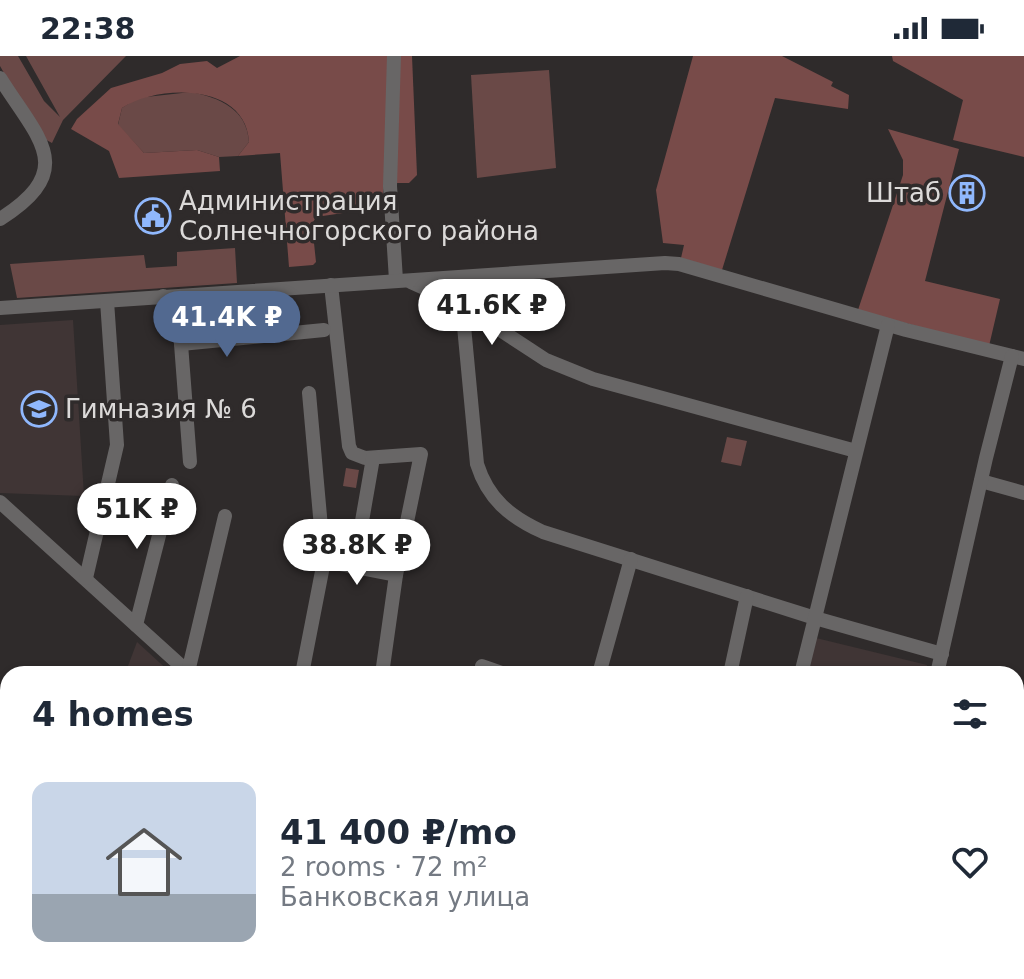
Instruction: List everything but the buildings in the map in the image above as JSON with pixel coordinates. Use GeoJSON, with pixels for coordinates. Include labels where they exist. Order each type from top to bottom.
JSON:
{"type":"FeatureCollection","features":[{"type":"Feature","properties":{"kind":"street"},"geometry":{"type":"LineString","coordinates":[[394,56],[390,186],[399,280]]}},
{"type":"Feature","properties":{"kind":"street"},"geometry":{"type":"LineString","coordinates":[[0,78],[47,158],[44,177],[37,190],[0,219]]}},
{"type":"Feature","properties":{"kind":"street"},"geometry":{"type":"LineString","coordinates":[[0,308],[665,263],[679,264],[888,325],[1018,358],[986,458],[939,666]]}},
{"type":"Feature","properties":{"kind":"street"},"geometry":{"type":"LineString","coordinates":[[399,280],[436,291],[546,360],[593,379],[856,451]]}},
{"type":"Feature","properties":{"kind":"street"},"geometry":{"type":"LineString","coordinates":[[331,285],[352,453],[373,458],[421,454],[396,575],[383,666]]}},
{"type":"Feature","properties":{"kind":"street"},"geometry":{"type":"LineString","coordinates":[[163,296],[168,309],[178,319],[190,462]]}},
{"type":"Feature","properties":{"kind":"street"},"geometry":{"type":"LineString","coordinates":[[86,578],[118,432],[107,301]]}},
{"type":"Feature","properties":{"kind":"street"},"geometry":{"type":"LineString","coordinates":[[462,305],[477,464],[493,499],[510,514],[543,532],[815,618],[942,654]]}},
{"type":"Feature","properties":{"kind":"street"},"geometry":{"type":"LineString","coordinates":[[803,666],[888,325]]}},
{"type":"Feature","properties":{"kind":"street"},"geometry":{"type":"LineString","coordinates":[[181,344],[324,330]]}},
{"type":"Feature","properties":{"kind":"street"},"geometry":{"type":"LineString","coordinates":[[304,666],[324,561],[309,393]]}},
{"type":"Feature","properties":{"kind":"street"},"geometry":{"type":"LineString","coordinates":[[354,567],[373,458]]}},
{"type":"Feature","properties":{"kind":"street"},"geometry":{"type":"LineString","coordinates":[[981,481],[1024,493]]}},
{"type":"Feature","properties":{"kind":"street"},"geometry":{"type":"LineString","coordinates":[[136,625],[172,485]]}},
{"type":"Feature","properties":{"kind":"street"},"geometry":{"type":"LineString","coordinates":[[0,502],[181,666]]}},
{"type":"Feature","properties":{"kind":"street"},"geometry":{"type":"LineString","coordinates":[[191,666],[225,516]]}},
{"type":"Feature","properties":{"kind":"street"},"geometry":{"type":"LineString","coordinates":[[601,666],[631,559]]}},
{"type":"Feature","properties":{"kind":"street"},"geometry":{"type":"LineString","coordinates":[[324,561],[396,575]]}},
{"type":"Feature","properties":{"kind":"street"},"geometry":{"type":"LineString","coordinates":[[732,666],[747,596]]}},
{"type":"Feature","properties":{"kind":"shaded area"},"geometry":{"type":"Polygon","coordinates":[[[0,56],[18,56],[44,101],[60,117],[26,56],[126,56],[63,120],[52,143],[41,137],[0,66],[0,56]]]}},
{"type":"Feature","properties":{"kind":"shaded area"},"geometry":{"type":"Polygon","coordinates":[[[240,56],[387,56],[389,135],[382,194],[377,208],[316,217],[312,224],[316,262],[313,265],[289,267],[280,153],[238,156],[249,142],[244,123],[233,108],[217,99],[198,94],[157,95],[122,108],[118,124],[144,153],[197,150],[219,157],[220,171],[119,178],[109,151],[71,129],[77,119],[111,88],[162,73],[180,64],[207,61],[217,68],[240,56]]]}},
{"type":"Feature","properties":{"kind":"shaded area"},"geometry":{"type":"Polygon","coordinates":[[[398,56],[412,56],[417,175],[409,183],[396,183],[398,56]]]}},
{"type":"Feature","properties":{"kind":"shaded area"},"geometry":{"type":"Polygon","coordinates":[[[693,56],[782,56],[833,82],[831,86],[849,95],[848,109],[775,98],[722,270],[681,258],[684,245],[663,243],[656,190],[693,56]]]}},
{"type":"Feature","properties":{"kind":"shaded area"},"geometry":{"type":"Polygon","coordinates":[[[892,56],[1024,56],[1024,157],[953,140],[963,100],[893,61],[892,56]]]}},
{"type":"Feature","properties":{"kind":"shaded area"},"geometry":{"type":"Polygon","coordinates":[[[549,70],[556,168],[477,178],[471,75],[549,70]]]}},
{"type":"Feature","properties":{"kind":"shaded area"},"geometry":{"type":"Polygon","coordinates":[[[191,92],[222,102],[243,121],[249,142],[238,156],[219,157],[197,150],[144,153],[118,125],[122,108],[137,98],[191,92]]]}},
{"type":"Feature","properties":{"kind":"shaded area"},"geometry":{"type":"Polygon","coordinates":[[[888,129],[959,149],[925,281],[1000,299],[989,346],[858,310],[903,175],[903,160],[888,129]]]}},
{"type":"Feature","properties":{"kind":"shaded area"},"geometry":{"type":"Polygon","coordinates":[[[235,248],[237,283],[17,298],[10,264],[144,255],[146,268],[177,266],[177,252],[235,248]]]}},
{"type":"Feature","properties":{"kind":"shaded area","name":"Гимназия № 6"},"geometry":{"type":"Polygon","coordinates":[[[73,320],[84,496],[0,493],[0,325],[73,320]]]}},
{"type":"Feature","properties":{"kind":"shaded area"},"geometry":{"type":"Polygon","coordinates":[[[727,437],[747,441],[741,466],[721,462],[727,437]]]}},
{"type":"Feature","properties":{"kind":"shaded area"},"geometry":{"type":"Polygon","coordinates":[[[346,468],[359,470],[356,488],[343,486],[346,468]]]}},
{"type":"Feature","properties":{"kind":"shaded area"},"geometry":{"type":"Polygon","coordinates":[[[816,638],[927,665],[927,666],[810,666],[816,638]]]}},
{"type":"Feature","properties":{"kind":"shaded area"},"geometry":{"type":"Polygon","coordinates":[[[137,642],[163,666],[128,666],[137,642]]]}},
{"type":"Feature","properties":{"kind":"place","name":"Штаб"},"geometry":{"type":"Point","coordinates":[967,193]}},
{"type":"Feature","properties":{"kind":"place","name":"Администрация Солнечногорского района"},"geometry":{"type":"Point","coordinates":[153,216]}},
{"type":"Feature","properties":{"kind":"place","name":"Гимназия № 6"},"geometry":{"type":"Point","coordinates":[39,409]}}]}
